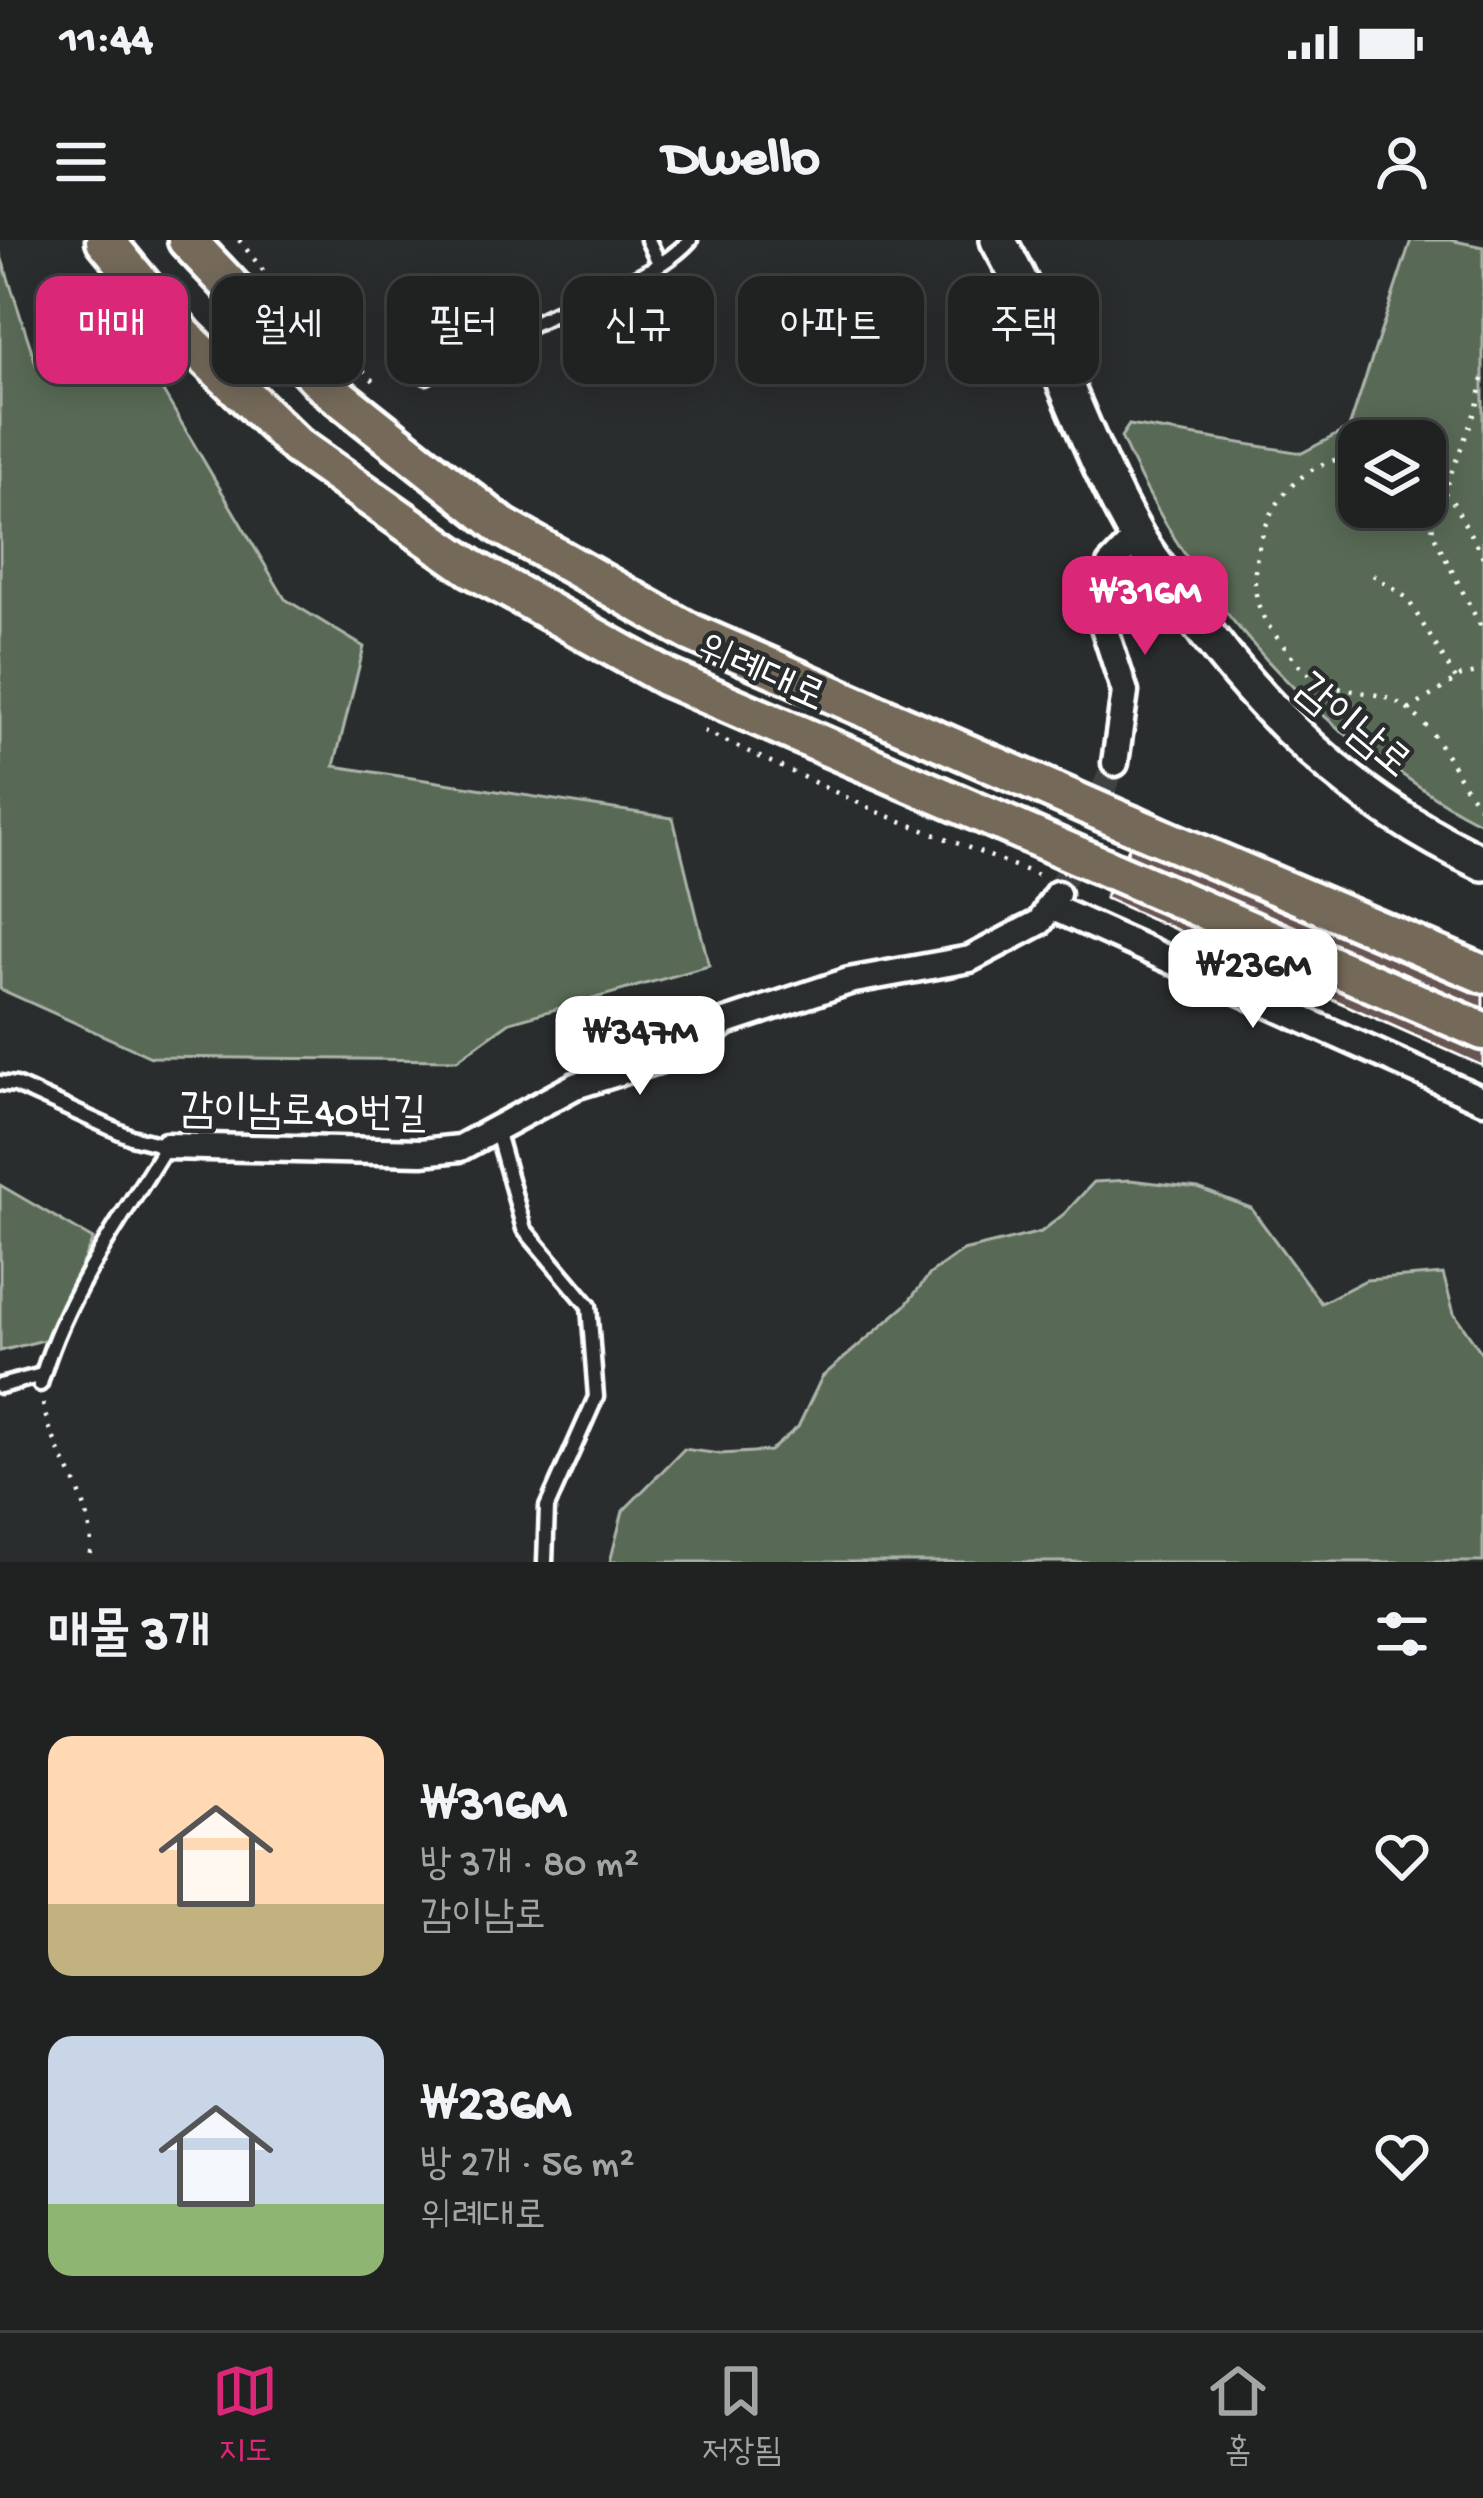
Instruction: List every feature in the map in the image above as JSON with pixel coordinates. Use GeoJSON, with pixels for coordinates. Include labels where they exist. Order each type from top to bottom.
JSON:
{"type":"FeatureCollection","features":[{"type":"Feature","properties":{"kind":"main road","name":"위례대로"},"geometry":{"type":"LineString","coordinates":[[105,240],[184,337],[297,446],[471,568],[666,676],[1483,1030]]}},
{"type":"Feature","properties":{"kind":"main road","name":"위례대로"},"geometry":{"type":"LineString","coordinates":[[187,240],[323,384],[502,526],[689,632],[1483,974]]}},
{"type":"Feature","properties":{"kind":"street","name":"감이남로"},"geometry":{"type":"LineString","coordinates":[[998,240],[1137,537],[1207,637],[1267,707],[1354,786],[1402,819],[1483,863]]}},
{"type":"Feature","properties":{"kind":"street"},"geometry":{"type":"LineString","coordinates":[[1115,763],[1125,692],[1103,624],[1110,565],[1137,537]]}},
{"type":"Feature","properties":{"kind":"street","name":"감이남로40번길"},"geometry":{"type":"LineString","coordinates":[[166,1147],[422,1152],[460,1148],[575,1086],[693,1049],[726,1022],[849,981],[970,959],[1040,922],[1053,900],[1483,1100]]}},
{"type":"Feature","properties":{"kind":"lane"},"geometry":{"type":"LineString","coordinates":[[648,240],[659,263]]}},
{"type":"Feature","properties":{"kind":"lane"},"geometry":{"type":"LineString","coordinates":[[539,321],[643,274],[690,240]]}},
{"type":"Feature","properties":{"kind":"lane","name":"감이남로40번길"},"geometry":{"type":"LineString","coordinates":[[0,1083],[16,1085],[131,1137],[166,1147]]}},
{"type":"Feature","properties":{"kind":"lane"},"geometry":{"type":"LineString","coordinates":[[496,1129],[524,1229],[589,1306],[596,1397],[547,1508],[545,1562]]}},
{"type":"Feature","properties":{"kind":"lane"},"geometry":{"type":"LineString","coordinates":[[0,1386],[41,1380],[84,1276],[166,1147]]}},
{"type":"Feature","properties":{"kind":"path"},"geometry":{"type":"LineString","coordinates":[[239,240],[266,274],[380,387]]}},
{"type":"Feature","properties":{"kind":"path"},"geometry":{"type":"LineString","coordinates":[[1446,486],[1483,379]]}},
{"type":"Feature","properties":{"kind":"path"},"geometry":{"type":"LineString","coordinates":[[1338,459],[1315,467],[1282,496],[1269,518],[1259,542],[1257,601],[1269,628],[1305,672],[1324,684],[1399,703],[1437,735],[1483,810]]}},
{"type":"Feature","properties":{"kind":"path"},"geometry":{"type":"LineString","coordinates":[[1446,494],[1483,556]]}},
{"type":"Feature","properties":{"kind":"path"},"geometry":{"type":"LineString","coordinates":[[1433,528],[1483,631]]}},
{"type":"Feature","properties":{"kind":"path"},"geometry":{"type":"LineString","coordinates":[[1373,575],[1407,598],[1456,679]]}},
{"type":"Feature","properties":{"kind":"path"},"geometry":{"type":"LineString","coordinates":[[1408,711],[1456,679],[1483,672]]}},
{"type":"Feature","properties":{"kind":"path"},"geometry":{"type":"LineString","coordinates":[[41,1380],[46,1425],[81,1496],[93,1545],[88,1562]]}},
{"type":"Feature","properties":{"kind":"green space"},"geometry":{"type":"Polygon","coordinates":[[[1411,240],[1450,240],[1483,247],[1483,824],[1350,738],[1272,665],[1187,557],[1121,437],[1129,425],[1302,453],[1338,434],[1338,528],[1446,528],[1446,420],[1352,420],[1411,240]]]}},
{"type":"Feature","properties":{"kind":"green space"},"geometry":{"type":"Polygon","coordinates":[[[0,253],[36,364],[36,384],[161,388],[285,599],[364,647],[334,766],[673,818],[709,966],[510,1022],[457,1060],[151,1057],[0,989],[0,253]]]}},
{"type":"Feature","properties":{"kind":"green space"},"geometry":{"type":"Polygon","coordinates":[[[1130,1180],[1198,1188],[1251,1208],[1321,1303],[1366,1280],[1443,1274],[1454,1313],[1483,1355],[1483,1562],[610,1562],[623,1511],[684,1449],[720,1454],[770,1451],[798,1427],[822,1377],[905,1306],[930,1274],[963,1251],[1041,1232],[1094,1182],[1130,1180]]]}},
{"type":"Feature","properties":{"kind":"green space"},"geometry":{"type":"Polygon","coordinates":[[[0,1185],[93,1239],[48,1339],[0,1351],[0,1185]]]}},
{"type":"Feature","properties":{"kind":"building"},"geometry":{"type":"Polygon","coordinates":[[[1148,808],[1483,962],[1483,1066],[1105,898],[1148,808]]]}},
{"type":"Feature","properties":{"kind":"tunnel"},"geometry":{"type":"LineString","coordinates":[[1057,894],[1115,763]]}}]}
